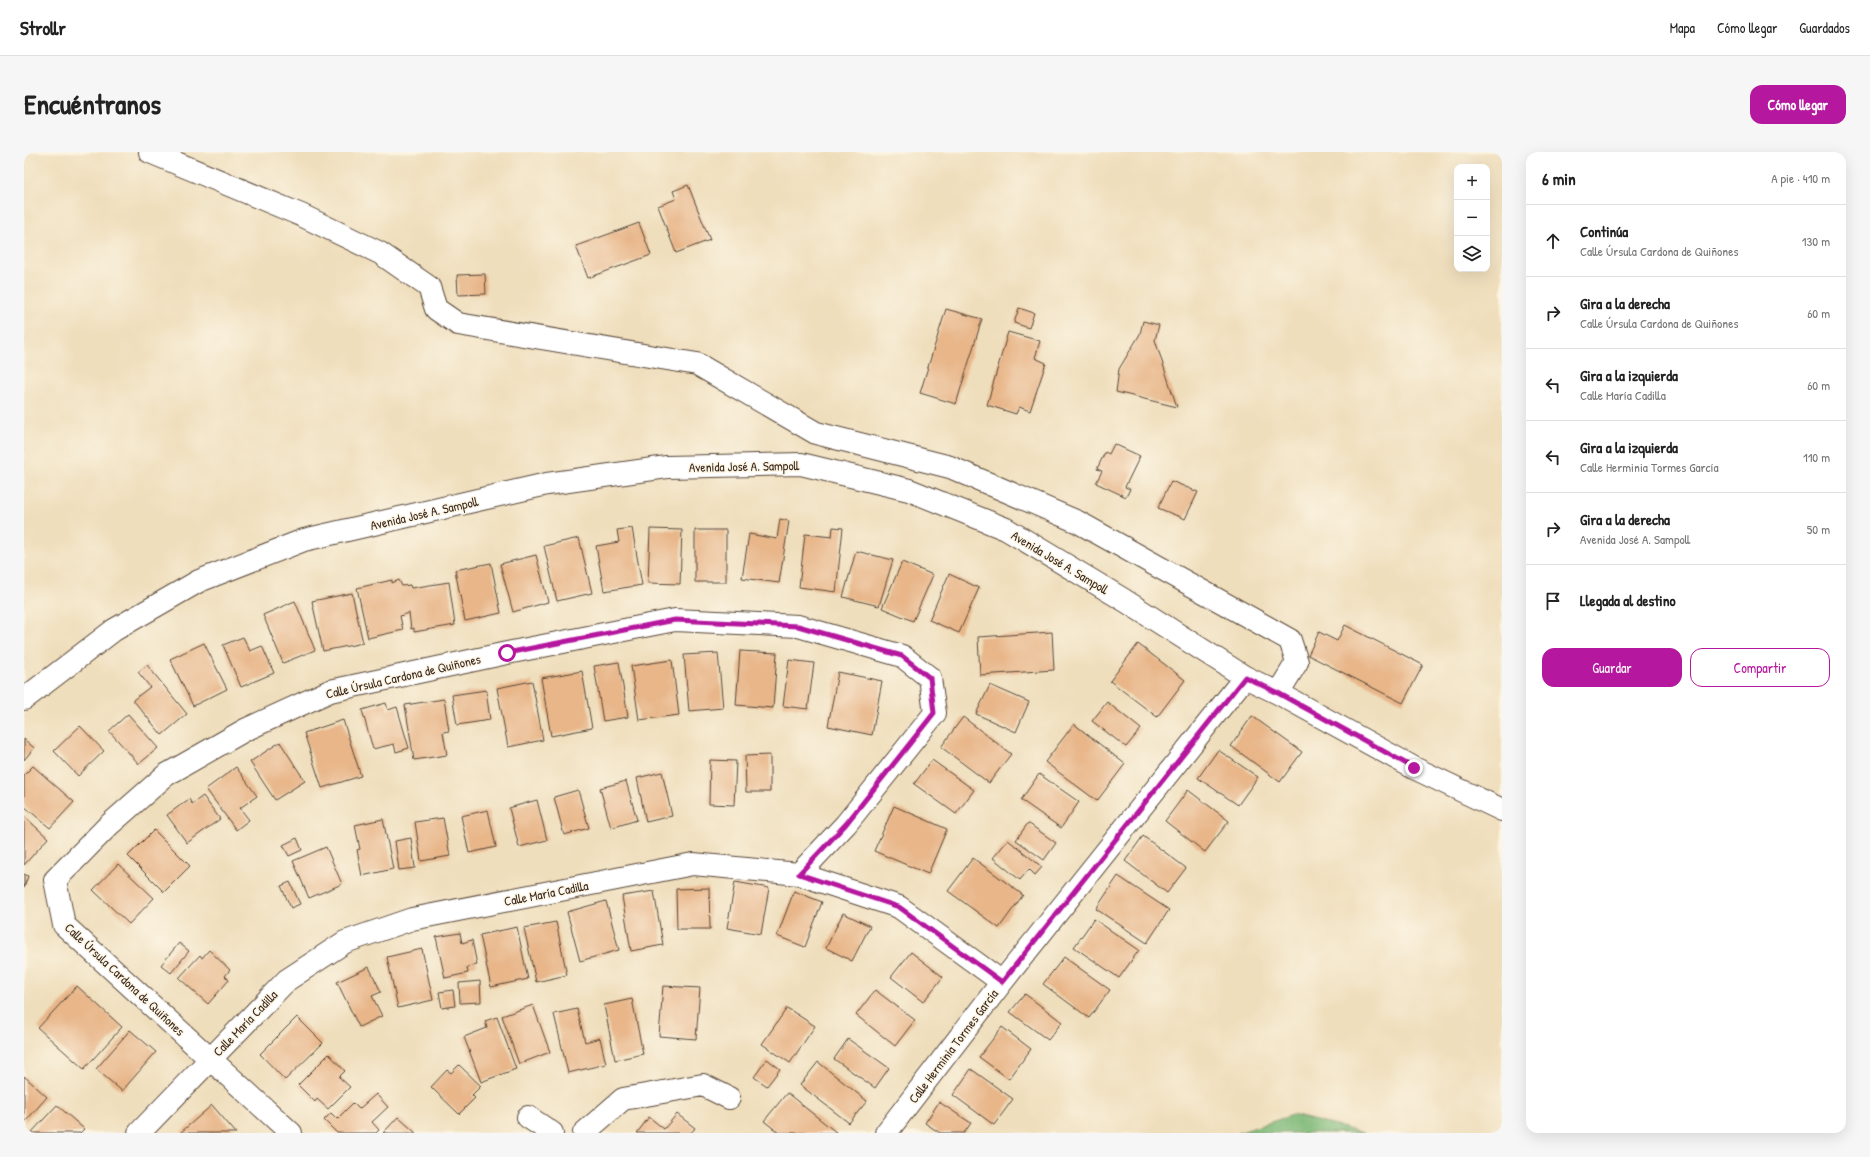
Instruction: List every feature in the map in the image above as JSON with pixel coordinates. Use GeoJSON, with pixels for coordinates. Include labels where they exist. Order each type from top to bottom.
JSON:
{"type":"FeatureCollection","features":[{"type":"Feature","properties":{"kind":"street"},"geometry":{"type":"LineString","coordinates":[[150,152],[301,215],[380,253],[429,287],[436,309],[458,324],[696,364],[816,433],[950,468],[1078,522],[1290,640],[1297,662],[1278,693]]}},
{"type":"Feature","properties":{"kind":"street"},"geometry":{"type":"LineString","coordinates":[[801,464],[816,433]]}},
{"type":"Feature","properties":{"kind":"street","name":"Avenida José A. Sampoll"},"geometry":{"type":"LineString","coordinates":[[24,699],[114,630],[199,581],[304,540],[547,484],[667,467],[801,464],[909,490],[1006,529],[1124,600],[1245,677],[1278,693],[1414,768],[1502,810]]}},
{"type":"Feature","properties":{"kind":"street","name":"Calle Úrsula Cardona de Quiñones"},"geometry":{"type":"LineString","coordinates":[[291,1133],[211,1058],[64,926],[55,880],[108,826],[166,775],[245,730],[330,691],[507,653],[675,620],[798,626],[902,656],[930,678],[934,713],[846,824],[799,874]]}},
{"type":"Feature","properties":{"kind":"street","name":"Calle Herminia Tormes García"},"geometry":{"type":"LineString","coordinates":[[886,1133],[1002,982],[1245,677]]}},
{"type":"Feature","properties":{"kind":"street","name":"Calle María Cadilla"},"geometry":{"type":"LineString","coordinates":[[139,1133],[287,980],[345,942],[412,919],[693,864],[799,874],[899,907],[1002,982]]}},
{"type":"Feature","properties":{"kind":"street"},"geometry":{"type":"LineString","coordinates":[[584,1133],[622,1099],[703,1085],[729,1098]]}},
{"type":"Feature","properties":{"kind":"street"},"geometry":{"type":"LineString","coordinates":[[528,1117],[552,1133]]}},
{"type":"Feature","properties":{"kind":"green space"},"geometry":{"type":"Polygon","coordinates":[[[1292,1115],[1364,1133],[1238,1133],[1292,1115]]]}},
{"type":"Feature","properties":{"kind":"building"},"geometry":{"type":"Polygon","coordinates":[[[688,185],[710,240],[676,253],[658,206],[676,199],[673,191],[688,185]]]}},
{"type":"Feature","properties":{"kind":"building"},"geometry":{"type":"Polygon","coordinates":[[[639,223],[651,255],[588,278],[576,246],[639,223]]]}},
{"type":"Feature","properties":{"kind":"building"},"geometry":{"type":"Polygon","coordinates":[[[485,274],[486,294],[458,295],[457,275],[485,274]]]}},
{"type":"Feature","properties":{"kind":"building"},"geometry":{"type":"Polygon","coordinates":[[[1019,308],[1034,313],[1029,328],[1014,323],[1019,308]]]}},
{"type":"Feature","properties":{"kind":"building"},"geometry":{"type":"Polygon","coordinates":[[[946,309],[982,319],[956,404],[920,393],[946,309]]]}},
{"type":"Feature","properties":{"kind":"building"},"geometry":{"type":"Polygon","coordinates":[[[1143,321],[1159,325],[1155,340],[1177,407],[1116,392],[1119,369],[1140,334],[1143,321]]]}},
{"type":"Feature","properties":{"kind":"building"},"geometry":{"type":"Polygon","coordinates":[[[1008,332],[1040,341],[1035,358],[1046,363],[1030,411],[1019,407],[1016,414],[987,405],[1008,332]]]}},
{"type":"Feature","properties":{"kind":"building"},"geometry":{"type":"Polygon","coordinates":[[[1114,444],[1140,456],[1125,487],[1130,489],[1126,497],[1096,483],[1102,471],[1097,469],[1105,452],[1109,454],[1114,444]]]}},
{"type":"Feature","properties":{"kind":"building"},"geometry":{"type":"Polygon","coordinates":[[[1171,481],[1198,492],[1185,519],[1158,508],[1171,481]]]}},
{"type":"Feature","properties":{"kind":"building"},"geometry":{"type":"Polygon","coordinates":[[[780,519],[789,521],[779,583],[742,578],[749,534],[777,539],[780,519]]]}},
{"type":"Feature","properties":{"kind":"building"},"geometry":{"type":"Polygon","coordinates":[[[833,527],[843,528],[836,592],[799,587],[805,534],[832,537],[833,527]]]}},
{"type":"Feature","properties":{"kind":"building"},"geometry":{"type":"Polygon","coordinates":[[[632,528],[642,585],[604,591],[596,546],[619,542],[617,530],[632,528]]]}},
{"type":"Feature","properties":{"kind":"building"},"geometry":{"type":"Polygon","coordinates":[[[650,529],[682,530],[680,584],[648,583],[650,529]]]}},
{"type":"Feature","properties":{"kind":"building"},"geometry":{"type":"Polygon","coordinates":[[[695,530],[726,530],[726,582],[695,582],[695,530]]]}},
{"type":"Feature","properties":{"kind":"building"},"geometry":{"type":"Polygon","coordinates":[[[579,538],[592,593],[557,601],[544,546],[579,538]]]}},
{"type":"Feature","properties":{"kind":"building"},"geometry":{"type":"Polygon","coordinates":[[[856,551],[893,560],[879,606],[843,597],[856,551]]]}},
{"type":"Feature","properties":{"kind":"building"},"geometry":{"type":"Polygon","coordinates":[[[536,555],[548,602],[513,612],[500,564],[536,555]]]}},
{"type":"Feature","properties":{"kind":"building"},"geometry":{"type":"Polygon","coordinates":[[[902,562],[933,575],[913,621],[882,608],[902,562]]]}},
{"type":"Feature","properties":{"kind":"building"},"geometry":{"type":"Polygon","coordinates":[[[491,563],[501,613],[465,621],[455,570],[491,563]]]}},
{"type":"Feature","properties":{"kind":"building"},"geometry":{"type":"Polygon","coordinates":[[[949,574],[979,588],[959,633],[929,620],[949,574]]]}},
{"type":"Feature","properties":{"kind":"building"},"geometry":{"type":"Polygon","coordinates":[[[392,580],[392,583],[399,580],[402,586],[410,585],[411,588],[449,582],[455,625],[414,632],[414,628],[411,629],[409,613],[400,616],[403,630],[368,638],[357,588],[392,580]]]}},
{"type":"Feature","properties":{"kind":"building"},"geometry":{"type":"Polygon","coordinates":[[[352,593],[363,643],[323,651],[312,601],[352,593]]]}},
{"type":"Feature","properties":{"kind":"building"},"geometry":{"type":"Polygon","coordinates":[[[295,601],[315,650],[283,663],[263,615],[295,601]]]}},
{"type":"Feature","properties":{"kind":"building"},"geometry":{"type":"Polygon","coordinates":[[[1345,625],[1423,665],[1403,703],[1308,655],[1319,632],[1337,641],[1345,625]]]}},
{"type":"Feature","properties":{"kind":"building"},"geometry":{"type":"Polygon","coordinates":[[[1052,632],[1054,670],[980,675],[978,637],[1052,632]]]}},
{"type":"Feature","properties":{"kind":"building"},"geometry":{"type":"Polygon","coordinates":[[[243,637],[250,651],[262,646],[274,673],[241,687],[223,645],[243,637]]]}},
{"type":"Feature","properties":{"kind":"building"},"geometry":{"type":"Polygon","coordinates":[[[204,643],[227,689],[193,706],[170,659],[204,643]]]}},
{"type":"Feature","properties":{"kind":"building"},"geometry":{"type":"Polygon","coordinates":[[[1138,644],[1185,680],[1157,717],[1110,681],[1138,644]]]}},
{"type":"Feature","properties":{"kind":"building"},"geometry":{"type":"Polygon","coordinates":[[[740,651],[777,653],[773,708],[736,705],[740,651]]]}},
{"type":"Feature","properties":{"kind":"building"},"geometry":{"type":"Polygon","coordinates":[[[718,653],[723,708],[689,711],[684,655],[718,653]]]}},
{"type":"Feature","properties":{"kind":"building"},"geometry":{"type":"Polygon","coordinates":[[[672,660],[679,715],[639,720],[631,666],[672,660]]]}},
{"type":"Feature","properties":{"kind":"building"},"geometry":{"type":"Polygon","coordinates":[[[789,660],[814,663],[808,709],[783,706],[789,660]]]}},
{"type":"Feature","properties":{"kind":"building"},"geometry":{"type":"Polygon","coordinates":[[[619,662],[628,717],[603,721],[594,666],[619,662]]]}},
{"type":"Feature","properties":{"kind":"building"},"geometry":{"type":"Polygon","coordinates":[[[147,665],[187,714],[162,735],[133,700],[150,687],[138,672],[147,665]]]}},
{"type":"Feature","properties":{"kind":"building"},"geometry":{"type":"Polygon","coordinates":[[[582,671],[592,728],[551,736],[541,678],[582,671]]]}},
{"type":"Feature","properties":{"kind":"building"},"geometry":{"type":"Polygon","coordinates":[[[838,672],[882,681],[872,735],[828,726],[838,672]]]}},
{"type":"Feature","properties":{"kind":"building"},"geometry":{"type":"Polygon","coordinates":[[[532,681],[543,740],[508,747],[497,688],[532,681]]]}},
{"type":"Feature","properties":{"kind":"building"},"geometry":{"type":"Polygon","coordinates":[[[990,685],[1029,702],[1016,732],[976,714],[990,685]]]}},
{"type":"Feature","properties":{"kind":"building"},"geometry":{"type":"Polygon","coordinates":[[[486,690],[490,720],[457,725],[452,695],[486,690]]]}},
{"type":"Feature","properties":{"kind":"building"},"geometry":{"type":"Polygon","coordinates":[[[444,699],[449,731],[443,732],[447,755],[414,760],[405,705],[444,699]]]}},
{"type":"Feature","properties":{"kind":"building"},"geometry":{"type":"Polygon","coordinates":[[[1107,702],[1141,729],[1126,747],[1092,721],[1107,702]]]}},
{"type":"Feature","properties":{"kind":"building"},"geometry":{"type":"Polygon","coordinates":[[[386,703],[388,710],[397,707],[409,748],[396,752],[394,744],[373,749],[362,710],[386,703]]]}},
{"type":"Feature","properties":{"kind":"building"},"geometry":{"type":"Polygon","coordinates":[[[128,714],[158,748],[139,764],[109,731],[128,714]]]}},
{"type":"Feature","properties":{"kind":"building"},"geometry":{"type":"Polygon","coordinates":[[[1252,716],[1302,752],[1280,782],[1231,746],[1252,716]]]}},
{"type":"Feature","properties":{"kind":"building"},"geometry":{"type":"Polygon","coordinates":[[[963,717],[1011,754],[989,783],[941,747],[963,717]]]}},
{"type":"Feature","properties":{"kind":"building"},"geometry":{"type":"Polygon","coordinates":[[[343,720],[361,776],[322,788],[304,733],[343,720]]]}},
{"type":"Feature","properties":{"kind":"building"},"geometry":{"type":"Polygon","coordinates":[[[1074,724],[1125,764],[1097,801],[1045,762],[1074,724]]]}},
{"type":"Feature","properties":{"kind":"building"},"geometry":{"type":"Polygon","coordinates":[[[80,726],[104,751],[78,776],[54,751],[80,726]]]}},
{"type":"Feature","properties":{"kind":"building"},"geometry":{"type":"Polygon","coordinates":[[[24,739],[34,748],[24,760],[24,739]]]}},
{"type":"Feature","properties":{"kind":"building"},"geometry":{"type":"Polygon","coordinates":[[[280,742],[305,781],[275,800],[250,762],[280,742]]]}},
{"type":"Feature","properties":{"kind":"building"},"geometry":{"type":"Polygon","coordinates":[[[1218,750],[1258,777],[1238,805],[1198,778],[1218,750]]]}},
{"type":"Feature","properties":{"kind":"building"},"geometry":{"type":"Polygon","coordinates":[[[770,755],[770,792],[746,792],[745,756],[770,755]]]}},
{"type":"Feature","properties":{"kind":"building"},"geometry":{"type":"Polygon","coordinates":[[[710,760],[736,761],[734,805],[709,804],[710,760]]]}},
{"type":"Feature","properties":{"kind":"building"},"geometry":{"type":"Polygon","coordinates":[[[932,760],[974,790],[956,814],[914,784],[932,760]]]}},
{"type":"Feature","properties":{"kind":"building"},"geometry":{"type":"Polygon","coordinates":[[[33,766],[74,802],[50,828],[24,806],[24,775],[33,766]]]}},
{"type":"Feature","properties":{"kind":"building"},"geometry":{"type":"Polygon","coordinates":[[[236,767],[257,796],[240,808],[249,820],[236,830],[206,789],[236,767]]]}},
{"type":"Feature","properties":{"kind":"building"},"geometry":{"type":"Polygon","coordinates":[[[662,772],[672,816],[646,822],[637,778],[662,772]]]}},
{"type":"Feature","properties":{"kind":"building"},"geometry":{"type":"Polygon","coordinates":[[[1039,774],[1079,802],[1061,828],[1021,800],[1039,774]]]}},
{"type":"Feature","properties":{"kind":"building"},"geometry":{"type":"Polygon","coordinates":[[[626,781],[637,820],[611,828],[600,788],[626,781]]]}},
{"type":"Feature","properties":{"kind":"building"},"geometry":{"type":"Polygon","coordinates":[[[578,790],[589,828],[564,835],[554,797],[578,790]]]}},
{"type":"Feature","properties":{"kind":"building"},"geometry":{"type":"Polygon","coordinates":[[[1188,790],[1229,821],[1205,852],[1165,821],[1188,790]]]}},
{"type":"Feature","properties":{"kind":"building"},"geometry":{"type":"Polygon","coordinates":[[[203,796],[220,819],[187,843],[167,815],[189,799],[192,804],[203,796]]]}},
{"type":"Feature","properties":{"kind":"building"},"geometry":{"type":"Polygon","coordinates":[[[537,800],[547,840],[519,847],[509,808],[537,800]]]}},
{"type":"Feature","properties":{"kind":"building"},"geometry":{"type":"Polygon","coordinates":[[[894,806],[947,829],[928,874],[874,851],[894,806]]]}},
{"type":"Feature","properties":{"kind":"building"},"geometry":{"type":"Polygon","coordinates":[[[488,810],[496,847],[469,853],[461,816],[488,810]]]}},
{"type":"Feature","properties":{"kind":"building"},"geometry":{"type":"Polygon","coordinates":[[[24,816],[48,838],[24,865],[24,816]]]}},
{"type":"Feature","properties":{"kind":"building"},"geometry":{"type":"Polygon","coordinates":[[[443,818],[450,856],[421,861],[415,822],[443,818]]]}},
{"type":"Feature","properties":{"kind":"building"},"geometry":{"type":"Polygon","coordinates":[[[383,819],[393,869],[362,876],[357,850],[360,849],[355,825],[383,819]]]}},
{"type":"Feature","properties":{"kind":"building"},"geometry":{"type":"Polygon","coordinates":[[[1028,823],[1056,843],[1044,860],[1016,840],[1028,823]]]}},
{"type":"Feature","properties":{"kind":"building"},"geometry":{"type":"Polygon","coordinates":[[[154,830],[190,866],[164,892],[128,856],[154,830]]]}},
{"type":"Feature","properties":{"kind":"building"},"geometry":{"type":"Polygon","coordinates":[[[1143,836],[1186,868],[1167,893],[1125,861],[1143,836]]]}},
{"type":"Feature","properties":{"kind":"building"},"geometry":{"type":"Polygon","coordinates":[[[297,838],[302,850],[289,856],[283,845],[297,838]]]}},
{"type":"Feature","properties":{"kind":"building"},"geometry":{"type":"Polygon","coordinates":[[[411,838],[415,868],[399,870],[395,841],[411,838]]]}},
{"type":"Feature","properties":{"kind":"building"},"geometry":{"type":"Polygon","coordinates":[[[1008,840],[1042,867],[1035,875],[1029,869],[1020,880],[993,858],[1008,840]]]}},
{"type":"Feature","properties":{"kind":"building"},"geometry":{"type":"Polygon","coordinates":[[[326,847],[342,884],[309,898],[293,861],[326,847]]]}},
{"type":"Feature","properties":{"kind":"building"},"geometry":{"type":"Polygon","coordinates":[[[973,858],[1023,895],[999,928],[948,891],[973,858]]]}},
{"type":"Feature","properties":{"kind":"building"},"geometry":{"type":"Polygon","coordinates":[[[118,864],[154,898],[129,924],[93,890],[118,864]]]}},
{"type":"Feature","properties":{"kind":"building"},"geometry":{"type":"Polygon","coordinates":[[[24,874],[28,876],[24,888],[24,874]]]}},
{"type":"Feature","properties":{"kind":"building"},"geometry":{"type":"Polygon","coordinates":[[[1118,876],[1169,910],[1147,943],[1096,909],[1118,876]]]}},
{"type":"Feature","properties":{"kind":"building"},"geometry":{"type":"Polygon","coordinates":[[[290,882],[300,904],[291,908],[281,886],[290,882]]]}},
{"type":"Feature","properties":{"kind":"building"},"geometry":{"type":"Polygon","coordinates":[[[735,882],[769,888],[761,934],[727,928],[735,882]]]}},
{"type":"Feature","properties":{"kind":"building"},"geometry":{"type":"Polygon","coordinates":[[[709,888],[710,929],[677,929],[676,889],[709,888]]]}},
{"type":"Feature","properties":{"kind":"building"},"geometry":{"type":"Polygon","coordinates":[[[654,891],[663,945],[631,951],[622,896],[654,891]]]}},
{"type":"Feature","properties":{"kind":"building"},"geometry":{"type":"Polygon","coordinates":[[[794,891],[822,902],[805,947],[777,936],[794,891]]]}},
{"type":"Feature","properties":{"kind":"building"},"geometry":{"type":"Polygon","coordinates":[[[606,901],[619,950],[580,961],[567,912],[606,901]]]}},
{"type":"Feature","properties":{"kind":"building"},"geometry":{"type":"Polygon","coordinates":[[[843,913],[870,926],[852,961],[826,948],[843,913]]]}},
{"type":"Feature","properties":{"kind":"building"},"geometry":{"type":"Polygon","coordinates":[[[1094,919],[1139,950],[1119,978],[1074,947],[1094,919]]]}},
{"type":"Feature","properties":{"kind":"building"},"geometry":{"type":"Polygon","coordinates":[[[556,922],[567,975],[536,982],[524,928],[556,922]]]}},
{"type":"Feature","properties":{"kind":"building"},"geometry":{"type":"Polygon","coordinates":[[[517,927],[528,979],[491,987],[480,935],[517,927]]]}},
{"type":"Feature","properties":{"kind":"building"},"geometry":{"type":"Polygon","coordinates":[[[460,933],[462,943],[472,940],[477,965],[467,967],[468,973],[445,978],[436,937],[460,933]]]}},
{"type":"Feature","properties":{"kind":"building"},"geometry":{"type":"Polygon","coordinates":[[[179,943],[189,951],[171,973],[161,965],[179,943]]]}},
{"type":"Feature","properties":{"kind":"building"},"geometry":{"type":"Polygon","coordinates":[[[422,949],[433,1000],[398,1008],[387,957],[422,949]]]}},
{"type":"Feature","properties":{"kind":"building"},"geometry":{"type":"Polygon","coordinates":[[[209,950],[230,970],[225,976],[229,980],[208,1004],[179,978],[200,955],[202,958],[209,950]]]}},
{"type":"Feature","properties":{"kind":"building"},"geometry":{"type":"Polygon","coordinates":[[[911,952],[943,977],[923,1002],[891,977],[911,952]]]}},
{"type":"Feature","properties":{"kind":"building"},"geometry":{"type":"Polygon","coordinates":[[[1064,957],[1110,990],[1089,1018],[1043,984],[1064,957]]]}},
{"type":"Feature","properties":{"kind":"building"},"geometry":{"type":"Polygon","coordinates":[[[369,967],[381,992],[372,996],[382,1016],[359,1027],[337,982],[369,967]]]}},
{"type":"Feature","properties":{"kind":"building"},"geometry":{"type":"Polygon","coordinates":[[[480,981],[481,1002],[460,1003],[459,983],[480,981]]]}},
{"type":"Feature","properties":{"kind":"building"},"geometry":{"type":"Polygon","coordinates":[[[77,986],[122,1027],[84,1069],[38,1028],[77,986]]]}},
{"type":"Feature","properties":{"kind":"building"},"geometry":{"type":"Polygon","coordinates":[[[663,986],[700,988],[696,1039],[659,1036],[663,986]]]}},
{"type":"Feature","properties":{"kind":"building"},"geometry":{"type":"Polygon","coordinates":[[[453,990],[455,1006],[442,1008],[439,992],[453,990]]]}},
{"type":"Feature","properties":{"kind":"building"},"geometry":{"type":"Polygon","coordinates":[[[875,990],[915,1020],[895,1046],[856,1015],[875,990]]]}},
{"type":"Feature","properties":{"kind":"building"},"geometry":{"type":"Polygon","coordinates":[[[1025,994],[1062,1022],[1048,1040],[1010,1012],[1025,994]]]}},
{"type":"Feature","properties":{"kind":"building"},"geometry":{"type":"Polygon","coordinates":[[[632,999],[643,1054],[615,1060],[604,1005],[632,999]]]}},
{"type":"Feature","properties":{"kind":"building"},"geometry":{"type":"Polygon","coordinates":[[[533,1005],[550,1052],[519,1064],[502,1016],[533,1005]]]}},
{"type":"Feature","properties":{"kind":"building"},"geometry":{"type":"Polygon","coordinates":[[[787,1008],[815,1026],[790,1063],[762,1044],[787,1008]]]}},
{"type":"Feature","properties":{"kind":"building"},"geometry":{"type":"Polygon","coordinates":[[[577,1009],[585,1042],[600,1038],[606,1064],[568,1073],[554,1014],[577,1009]]]}},
{"type":"Feature","properties":{"kind":"building"},"geometry":{"type":"Polygon","coordinates":[[[297,1017],[323,1043],[285,1080],[260,1054],[297,1017]]]}},
{"type":"Feature","properties":{"kind":"building"},"geometry":{"type":"Polygon","coordinates":[[[497,1017],[516,1069],[481,1082],[464,1037],[487,1028],[485,1021],[497,1017]]]}},
{"type":"Feature","properties":{"kind":"building"},"geometry":{"type":"Polygon","coordinates":[[[1002,1027],[1031,1049],[1009,1079],[979,1057],[1002,1027]]]}},
{"type":"Feature","properties":{"kind":"building"},"geometry":{"type":"Polygon","coordinates":[[[130,1030],[156,1052],[122,1091],[96,1069],[130,1030]]]}},
{"type":"Feature","properties":{"kind":"building"},"geometry":{"type":"Polygon","coordinates":[[[848,1039],[889,1068],[875,1088],[834,1059],[848,1039]]]}},
{"type":"Feature","properties":{"kind":"building"},"geometry":{"type":"Polygon","coordinates":[[[329,1054],[345,1071],[339,1077],[350,1087],[328,1109],[317,1099],[315,1102],[298,1085],[329,1054]]]}},
{"type":"Feature","properties":{"kind":"building"},"geometry":{"type":"Polygon","coordinates":[[[767,1059],[780,1069],[767,1086],[754,1077],[767,1059]]]}},
{"type":"Feature","properties":{"kind":"building"},"geometry":{"type":"Polygon","coordinates":[[[818,1062],[867,1101],[849,1123],[800,1085],[818,1062]]]}},
{"type":"Feature","properties":{"kind":"building"},"geometry":{"type":"Polygon","coordinates":[[[459,1065],[481,1086],[472,1095],[475,1098],[459,1114],[431,1087],[447,1070],[451,1073],[459,1065]]]}},
{"type":"Feature","properties":{"kind":"building"},"geometry":{"type":"Polygon","coordinates":[[[971,1069],[1013,1099],[994,1125],[953,1095],[971,1069]]]}},
{"type":"Feature","properties":{"kind":"building"},"geometry":{"type":"Polygon","coordinates":[[[24,1076],[47,1097],[24,1123],[24,1076]]]}},
{"type":"Feature","properties":{"kind":"building"},"geometry":{"type":"Polygon","coordinates":[[[787,1093],[837,1133],[779,1133],[764,1121],[787,1093]]]}},
{"type":"Feature","properties":{"kind":"building"},"geometry":{"type":"Polygon","coordinates":[[[376,1094],[388,1107],[372,1122],[379,1130],[376,1133],[337,1133],[324,1120],[331,1113],[337,1119],[353,1103],[359,1109],[376,1094]]]}},
{"type":"Feature","properties":{"kind":"building"},"geometry":{"type":"Polygon","coordinates":[[[939,1102],[971,1123],[964,1133],[940,1133],[925,1123],[939,1102]]]}},
{"type":"Feature","properties":{"kind":"building"},"geometry":{"type":"Polygon","coordinates":[[[57,1105],[84,1129],[80,1133],[31,1133],[57,1105]]]}},
{"type":"Feature","properties":{"kind":"building"},"geometry":{"type":"Polygon","coordinates":[[[212,1105],[236,1133],[180,1133],[212,1105]]]}},
{"type":"Feature","properties":{"kind":"building"},"geometry":{"type":"Polygon","coordinates":[[[677,1114],[695,1128],[691,1133],[637,1133],[649,1117],[664,1129],[677,1114]]]}},
{"type":"Feature","properties":{"kind":"building"},"geometry":{"type":"Polygon","coordinates":[[[398,1117],[416,1133],[383,1133],[398,1117]]]}},
{"type":"Feature","properties":{"kind":"route"},"geometry":{"type":"LineString","coordinates":[[507,653],[675,620],[798,626],[902,656],[930,678],[934,713],[846,824],[799,874],[899,907],[1002,982],[1245,677],[1278,693],[1414,768]]}}]}
